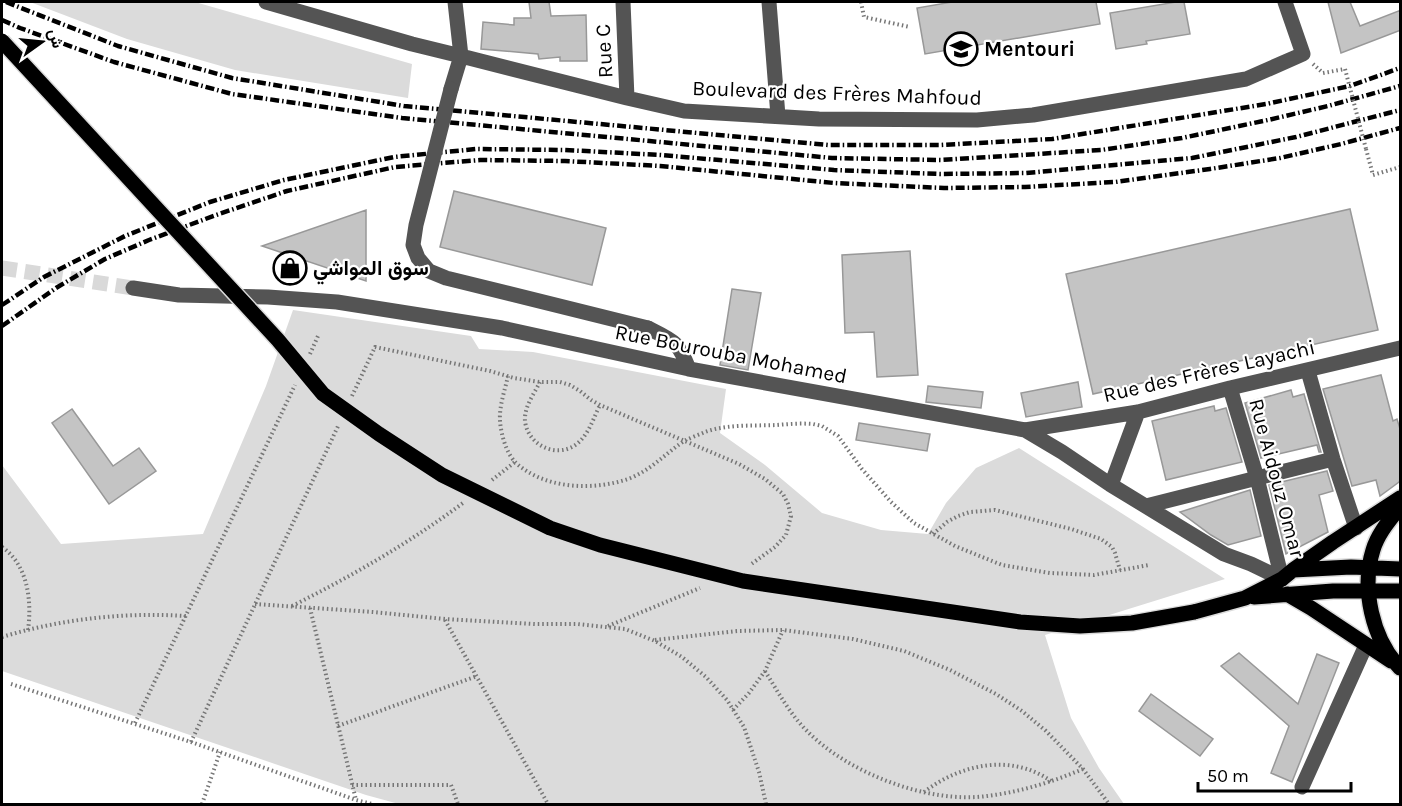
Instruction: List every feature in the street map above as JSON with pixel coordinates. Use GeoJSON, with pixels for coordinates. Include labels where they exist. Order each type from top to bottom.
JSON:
{"type":"FeatureCollection","features":[{"type":"Feature","properties":{"kind":"main road"},"geometry":{"type":"LineString","coordinates":[[2,41],[278,340],[323,394],[442,475],[550,528],[600,545],[743,581],[1009,621],[1080,626],[1132,623],[1194,612],[1245,598],[1287,594],[1401,591]]}},
{"type":"Feature","properties":{"kind":"main road"},"geometry":{"type":"LineString","coordinates":[[1245,598],[1288,575],[1401,498]]}},
{"type":"Feature","properties":{"kind":"main road"},"geometry":{"type":"LineString","coordinates":[[1399,666],[1382,642],[1373,617],[1368,591],[1372,550],[1379,535],[1401,507]]}},
{"type":"Feature","properties":{"kind":"main road"},"geometry":{"type":"LineString","coordinates":[[1288,575],[1370,567],[1401,569]]}},
{"type":"Feature","properties":{"kind":"main road"},"geometry":{"type":"LineString","coordinates":[[1287,594],[1399,666]]}},
{"type":"Feature","properties":{"kind":"street","name":"Boulevard des Frères Mahfoud"},"geometry":{"type":"LineString","coordinates":[[266,2],[412,44],[684,111],[819,118],[976,120],[1033,115],[1246,79],[1303,54],[1285,2]]}},
{"type":"Feature","properties":{"kind":"street"},"geometry":{"type":"LineString","coordinates":[[455,2],[461,56],[416,225],[413,245],[418,258],[429,271],[446,278],[648,328],[673,340],[689,369]]}},
{"type":"Feature","properties":{"kind":"street","name":"Rue C"},"geometry":{"type":"LineString","coordinates":[[623,2],[627,98]]}},
{"type":"Feature","properties":{"kind":"street"},"geometry":{"type":"LineString","coordinates":[[769,2],[778,116]]}},
{"type":"Feature","properties":{"kind":"street","name":"Rue Bourouba Mohamed"},"geometry":{"type":"LineString","coordinates":[[133,288],[179,296],[268,297],[337,302],[502,328],[689,369],[1025,430],[1224,554],[1288,575]]}},
{"type":"Feature","properties":{"kind":"street","name":"Rue des Frères Layachi"},"geometry":{"type":"LineString","coordinates":[[1025,430],[1138,412],[1401,348]]}},
{"type":"Feature","properties":{"kind":"street"},"geometry":{"type":"LineString","coordinates":[[1308,370],[1333,459],[1356,528]]}},
{"type":"Feature","properties":{"kind":"street","name":"Rue Aidouz Omar"},"geometry":{"type":"LineString","coordinates":[[1230,388],[1288,575]]}},
{"type":"Feature","properties":{"kind":"street"},"geometry":{"type":"LineString","coordinates":[[1111,485],[1138,412]]}},
{"type":"Feature","properties":{"kind":"street"},"geometry":{"type":"LineString","coordinates":[[1146,506],[1333,459]]}},
{"type":"Feature","properties":{"kind":"street"},"geometry":{"type":"LineString","coordinates":[[1302,787],[1366,645]]}},
{"type":"Feature","properties":{"kind":"path"},"geometry":{"type":"LineString","coordinates":[[861,2],[864,17],[910,27]]}},
{"type":"Feature","properties":{"kind":"path"},"geometry":{"type":"LineString","coordinates":[[1323,73],[1345,69],[1373,175],[1401,167]]}},
{"type":"Feature","properties":{"kind":"path"},"geometry":{"type":"LineString","coordinates":[[308,358],[318,336]]}},
{"type":"Feature","properties":{"kind":"path"},"geometry":{"type":"LineString","coordinates":[[508,376],[500,409],[502,435],[508,451],[514,462],[532,474],[553,482],[580,486],[606,485],[628,478],[646,471],[685,441],[707,431],[738,426],[813,424],[822,426],[838,436],[862,469],[891,502],[914,523],[955,546],[1002,565],[1050,573],[1094,575],[1149,565]]}},
{"type":"Feature","properties":{"kind":"path"},"geometry":{"type":"LineString","coordinates":[[135,723],[297,380]]}},
{"type":"Feature","properties":{"kind":"path"},"geometry":{"type":"LineString","coordinates":[[540,382],[529,404],[525,420],[530,436],[550,450],[566,450],[580,441],[600,405]]}},
{"type":"Feature","properties":{"kind":"path"},"geometry":{"type":"LineString","coordinates":[[489,483],[514,462]]}},
{"type":"Feature","properties":{"kind":"path"},"geometry":{"type":"LineString","coordinates":[[292,607],[385,556],[464,503]]}},
{"type":"Feature","properties":{"kind":"path"},"geometry":{"type":"LineString","coordinates":[[933,534],[958,516],[970,512],[995,510],[1101,539],[1112,547],[1120,570]]}},
{"type":"Feature","properties":{"kind":"path"},"geometry":{"type":"LineString","coordinates":[[2,547],[17,563],[23,576],[30,602],[28,630]]}},
{"type":"Feature","properties":{"kind":"path"},"geometry":{"type":"LineString","coordinates":[[255,604],[373,612],[445,620],[608,626],[625,629],[655,640],[682,657],[706,677],[727,700],[744,727],[759,772],[766,804]]}},
{"type":"Feature","properties":{"kind":"path"},"geometry":{"type":"LineString","coordinates":[[310,608],[356,800]]}},
{"type":"Feature","properties":{"kind":"path"},"geometry":{"type":"LineString","coordinates":[[2,637],[28,630],[111,616],[186,616]]}},
{"type":"Feature","properties":{"kind":"path"},"geometry":{"type":"LineString","coordinates":[[445,620],[548,804]]}},
{"type":"Feature","properties":{"kind":"path"},"geometry":{"type":"LineString","coordinates":[[655,640],[783,630],[853,639],[904,651],[950,670],[996,694],[1022,711],[1046,731],[1083,769],[1109,804]]}},
{"type":"Feature","properties":{"kind":"path"},"geometry":{"type":"LineString","coordinates":[[733,710],[765,671],[783,630]]}},
{"type":"Feature","properties":{"kind":"path"},"geometry":{"type":"LineString","coordinates":[[765,671],[789,710],[825,747],[854,767],[888,781],[924,792],[958,798],[1020,790],[1052,782],[1083,769]]}},
{"type":"Feature","properties":{"kind":"path"},"geometry":{"type":"LineString","coordinates":[[338,726],[477,676]]}},
{"type":"Feature","properties":{"kind":"path"},"geometry":{"type":"LineString","coordinates":[[11,684],[135,723],[372,804]]}},
{"type":"Feature","properties":{"kind":"path"},"geometry":{"type":"LineString","coordinates":[[202,804],[220,752]]}},
{"type":"Feature","properties":{"kind":"path"},"geometry":{"type":"LineString","coordinates":[[924,792],[958,772],[1000,765],[1022,767],[1043,775],[1052,782]]}},
{"type":"Feature","properties":{"kind":"path"},"geometry":{"type":"LineString","coordinates":[[352,785],[451,785],[458,804]]}},
{"type":"Feature","properties":{"kind":"shaded area"},"geometry":{"type":"Polygon","coordinates":[[[30,2],[195,2],[412,64],[408,98],[235,70],[127,39],[30,2]]]}},
{"type":"Feature","properties":{"kind":"shaded area"},"geometry":{"type":"Polygon","coordinates":[[[293,310],[471,336],[479,349],[533,352],[726,389],[720,433],[765,465],[822,513],[881,530],[928,534],[946,503],[976,468],[1019,448],[1225,579],[1045,635],[1071,718],[1099,768],[1124,804],[399,804],[366,795],[2,671],[2,465],[61,544],[203,534],[266,386],[293,310]]]}},
{"type":"Feature","properties":{"kind":"building"},"geometry":{"type":"Polygon","coordinates":[[[529,2],[549,2],[551,16],[586,15],[587,61],[560,61],[560,57],[539,59],[538,54],[481,49],[483,22],[514,25],[514,18],[531,18],[529,2]]]}},
{"type":"Feature","properties":{"kind":"building"},"geometry":{"type":"Polygon","coordinates":[[[952,2],[1096,2],[1100,24],[925,54],[917,8],[952,2]]]}},
{"type":"Feature","properties":{"kind":"building"},"geometry":{"type":"Polygon","coordinates":[[[1184,2],[1190,34],[1146,41],[1147,44],[1116,49],[1110,13],[1184,2]]]}},
{"type":"Feature","properties":{"kind":"building"},"geometry":{"type":"Polygon","coordinates":[[[1328,2],[1350,2],[1360,26],[1401,10],[1401,30],[1341,53],[1328,2]]]}},
{"type":"Feature","properties":{"kind":"building"},"geometry":{"type":"Polygon","coordinates":[[[454,191],[606,228],[592,285],[440,247],[454,191]]]}},
{"type":"Feature","properties":{"kind":"building"},"geometry":{"type":"Polygon","coordinates":[[[1350,209],[1378,330],[1093,394],[1066,274],[1350,209]]]}},
{"type":"Feature","properties":{"kind":"building"},"geometry":{"type":"Polygon","coordinates":[[[366,210],[366,281],[262,246],[366,210]]]}},
{"type":"Feature","properties":{"kind":"building"},"geometry":{"type":"Polygon","coordinates":[[[910,251],[918,375],[877,377],[874,332],[845,333],[842,255],[910,251]]]}},
{"type":"Feature","properties":{"kind":"building"},"geometry":{"type":"Polygon","coordinates":[[[732,289],[761,293],[748,370],[720,365],[732,289]]]}},
{"type":"Feature","properties":{"kind":"building"},"geometry":{"type":"Polygon","coordinates":[[[1381,375],[1393,421],[1397,419],[1401,432],[1401,478],[1380,496],[1376,480],[1352,486],[1323,389],[1381,375]]]}},
{"type":"Feature","properties":{"kind":"building"},"geometry":{"type":"Polygon","coordinates":[[[1078,382],[1082,407],[1026,417],[1021,393],[1078,382]]]}},
{"type":"Feature","properties":{"kind":"building"},"geometry":{"type":"Polygon","coordinates":[[[928,386],[983,392],[981,408],[926,402],[928,386]]]}},
{"type":"Feature","properties":{"kind":"building"},"geometry":{"type":"Polygon","coordinates":[[[1291,390],[1293,397],[1304,394],[1321,452],[1317,445],[1261,458],[1245,403],[1291,390]]]}},
{"type":"Feature","properties":{"kind":"building"},"geometry":{"type":"Polygon","coordinates":[[[1214,406],[1215,411],[1226,408],[1242,462],[1166,480],[1152,421],[1214,406]]]}},
{"type":"Feature","properties":{"kind":"building"},"geometry":{"type":"Polygon","coordinates":[[[72,409],[113,466],[139,448],[156,471],[109,504],[52,423],[72,409]]]}},
{"type":"Feature","properties":{"kind":"building"},"geometry":{"type":"Polygon","coordinates":[[[859,423],[930,434],[927,451],[856,440],[859,423]]]}},
{"type":"Feature","properties":{"kind":"building"},"geometry":{"type":"Polygon","coordinates":[[[1327,471],[1333,491],[1319,495],[1328,532],[1286,554],[1269,485],[1327,471]]]}},
{"type":"Feature","properties":{"kind":"building"},"geometry":{"type":"Polygon","coordinates":[[[1250,490],[1261,536],[1228,545],[1180,512],[1250,490]]]}},
{"type":"Feature","properties":{"kind":"building"},"geometry":{"type":"Polygon","coordinates":[[[1239,653],[1298,704],[1317,654],[1339,663],[1292,782],[1271,773],[1289,726],[1221,666],[1239,653]]]}},
{"type":"Feature","properties":{"kind":"building"},"geometry":{"type":"Polygon","coordinates":[[[1151,694],[1213,739],[1200,756],[1139,711],[1151,694]]]}},
{"type":"Feature","properties":{"kind":"tunnel"},"geometry":{"type":"LineString","coordinates":[[2,268],[133,288]]}},
{"type":"Feature","properties":{"kind":"railway"},"geometry":{"type":"LineString","coordinates":[[6,2],[118,46],[232,78],[404,106],[828,145],[940,145],[1052,139],[1266,104],[1350,86],[1400,68]]}},
{"type":"Feature","properties":{"kind":"railway"},"geometry":{"type":"LineString","coordinates":[[2,20],[114,62],[232,94],[402,118],[832,158],[941,160],[1101,150],[1182,138],[1268,120],[1400,86]]}},
{"type":"Feature","properties":{"kind":"railway"},"geometry":{"type":"LineString","coordinates":[[2,305],[44,277],[125,236],[210,202],[284,180],[394,157],[476,149],[565,150],[661,155],[834,170],[940,174],[1026,173],[1192,158],[1296,137],[1400,110]]}},
{"type":"Feature","properties":{"kind":"railway"},"geometry":{"type":"LineString","coordinates":[[2,326],[56,288],[105,259],[149,240],[287,191],[395,167],[480,160],[565,161],[660,166],[834,183],[944,188],[1025,187],[1115,182],[1280,158],[1400,128]]}},
{"type":"Feature","properties":{"kind":"place","name":"Mentouri"},"geometry":{"type":"Point","coordinates":[961,49]}},
{"type":"Feature","properties":{"kind":"place","name":"سوق المواشي"},"geometry":{"type":"Point","coordinates":[290,268]}}]}
